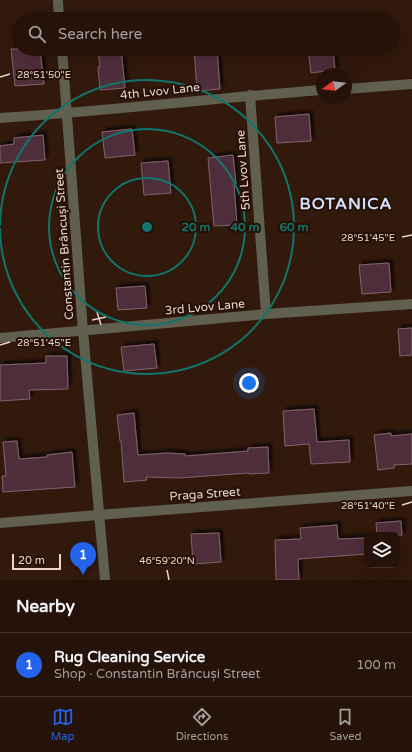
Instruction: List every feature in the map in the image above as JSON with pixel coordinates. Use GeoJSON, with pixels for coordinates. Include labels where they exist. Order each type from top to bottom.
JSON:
{"type":"FeatureCollection","features":[{"type":"Feature","properties":{"kind":"street"},"geometry":{"type":"LineString","coordinates":[[58,0],[59,12]]}},
{"type":"Feature","properties":{"kind":"street","name":"Constantin Brâncuși Street"},"geometry":{"type":"LineString","coordinates":[[63,56],[83,331],[104,580]]}},
{"type":"Feature","properties":{"kind":"street"},"geometry":{"type":"LineString","coordinates":[[352,89],[412,84]]}},
{"type":"Feature","properties":{"kind":"street","name":"4th Lvov Lane"},"geometry":{"type":"LineString","coordinates":[[0,118],[67,114],[250,95],[316,90]]}},
{"type":"Feature","properties":{"kind":"street","name":"5th Lvov Lane"},"geometry":{"type":"LineString","coordinates":[[250,95],[266,314]]}},
{"type":"Feature","properties":{"kind":"street","name":"3rd Lvov Lane"},"geometry":{"type":"LineString","coordinates":[[0,338],[266,314],[412,304]]}},
{"type":"Feature","properties":{"kind":"street","name":"Praga Street"},"geometry":{"type":"LineString","coordinates":[[0,523],[98,514],[412,492]]}},
{"type":"Feature","properties":{"kind":"building"},"geometry":{"type":"Polygon","coordinates":[[[11,49],[12,56],[41,56],[44,84],[15,86],[11,49]]]}},
{"type":"Feature","properties":{"kind":"building"},"geometry":{"type":"Polygon","coordinates":[[[99,56],[122,56],[125,88],[100,90],[98,67],[100,67],[99,56]]]}},
{"type":"Feature","properties":{"kind":"building"},"geometry":{"type":"Polygon","coordinates":[[[194,56],[218,56],[220,89],[197,91],[194,56]]]}},
{"type":"Feature","properties":{"kind":"building"},"geometry":{"type":"Polygon","coordinates":[[[309,56],[334,56],[335,68],[316,68],[316,72],[311,73],[309,56]]]}},
{"type":"Feature","properties":{"kind":"building"},"geometry":{"type":"Polygon","coordinates":[[[309,114],[311,141],[277,143],[275,117],[309,114]]]}},
{"type":"Feature","properties":{"kind":"building"},"geometry":{"type":"Polygon","coordinates":[[[132,129],[135,155],[105,158],[102,132],[132,129]]]}},
{"type":"Feature","properties":{"kind":"building"},"geometry":{"type":"Polygon","coordinates":[[[43,135],[45,160],[0,163],[0,146],[14,144],[14,138],[43,135]]]}},
{"type":"Feature","properties":{"kind":"building"},"geometry":{"type":"Polygon","coordinates":[[[233,155],[236,184],[234,184],[237,225],[214,226],[208,158],[233,155]]]}},
{"type":"Feature","properties":{"kind":"building"},"geometry":{"type":"Polygon","coordinates":[[[168,161],[171,193],[144,195],[141,163],[168,161]]]}},
{"type":"Feature","properties":{"kind":"building"},"geometry":{"type":"Polygon","coordinates":[[[389,263],[391,292],[362,294],[359,265],[389,263]]]}},
{"type":"Feature","properties":{"kind":"building"},"geometry":{"type":"Polygon","coordinates":[[[145,286],[147,308],[118,310],[116,288],[145,286]]]}},
{"type":"Feature","properties":{"kind":"building"},"geometry":{"type":"Polygon","coordinates":[[[412,328],[412,355],[400,356],[398,329],[412,328]]]}},
{"type":"Feature","properties":{"kind":"building"},"geometry":{"type":"Polygon","coordinates":[[[154,344],[157,368],[124,371],[121,347],[154,344]]]}},
{"type":"Feature","properties":{"kind":"building"},"geometry":{"type":"Polygon","coordinates":[[[46,356],[67,356],[68,389],[29,390],[30,399],[0,401],[0,365],[46,363],[46,356]]]}},
{"type":"Feature","properties":{"kind":"building"},"geometry":{"type":"Polygon","coordinates":[[[314,409],[317,442],[349,440],[350,462],[311,464],[309,444],[285,446],[283,411],[314,409]]]}},
{"type":"Feature","properties":{"kind":"building"},"geometry":{"type":"Polygon","coordinates":[[[134,413],[138,455],[167,453],[185,454],[185,456],[248,451],[248,448],[268,447],[269,473],[179,478],[146,477],[147,480],[124,482],[121,440],[120,441],[117,415],[134,413]]]}},
{"type":"Feature","properties":{"kind":"building"},"geometry":{"type":"Polygon","coordinates":[[[391,433],[391,436],[412,434],[412,464],[394,465],[394,468],[378,470],[374,435],[391,433]]]}},
{"type":"Feature","properties":{"kind":"building"},"geometry":{"type":"Polygon","coordinates":[[[17,441],[19,459],[47,457],[47,455],[72,452],[75,487],[3,492],[2,476],[6,476],[3,442],[17,441]]]}},
{"type":"Feature","properties":{"kind":"building"},"geometry":{"type":"Polygon","coordinates":[[[401,521],[402,535],[400,535],[400,532],[377,532],[376,523],[401,521]]]}},
{"type":"Feature","properties":{"kind":"building"},"geometry":{"type":"Polygon","coordinates":[[[337,525],[338,539],[364,538],[364,554],[298,559],[299,580],[276,580],[275,540],[301,539],[300,528],[337,525]]]}},
{"type":"Feature","properties":{"kind":"building"},"geometry":{"type":"Polygon","coordinates":[[[219,533],[221,562],[193,564],[191,534],[219,533]]]}},
{"type":"Feature","properties":{"kind":"place","name":"Rug Cleaning Service"},"geometry":{"type":"Point","coordinates":[83,575]}},
{"type":"Feature","properties":{"kind":"district","name":"BOTANICA"},"geometry":{"type":"Point","coordinates":[346,203]}}]}
